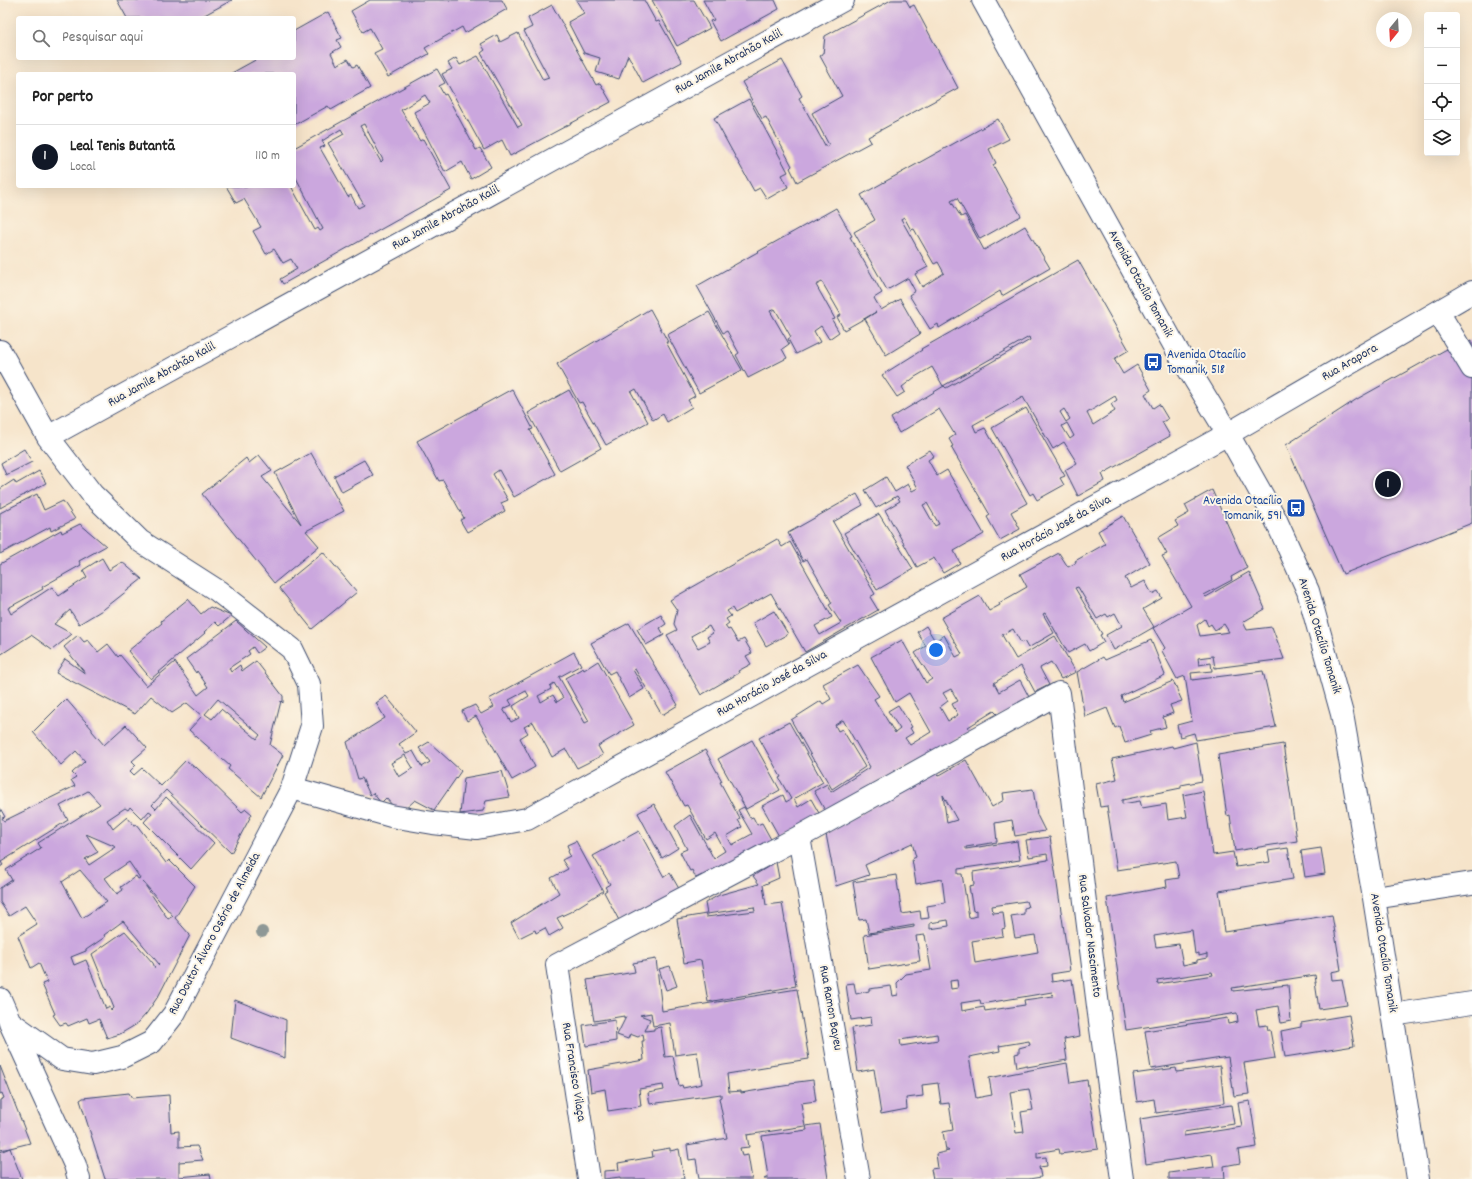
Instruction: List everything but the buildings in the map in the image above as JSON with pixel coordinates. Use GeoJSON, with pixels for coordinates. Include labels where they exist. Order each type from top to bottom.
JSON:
{"type":"FeatureCollection","features":[{"type":"Feature","properties":{"kind":"street","name":"Rua Jamile Abrahão Kalil"},"geometry":{"type":"LineString","coordinates":[[48,437],[843,0]]}},
{"type":"Feature","properties":{"kind":"street","name":"Avenida Otacílio Tomanik"},"geometry":{"type":"LineString","coordinates":[[983,0],[1174,345],[1228,434],[1275,518],[1308,591],[1342,714],[1374,898],[1418,1179]]}},
{"type":"Feature","properties":{"kind":"street","name":"Rua Arapora"},"geometry":{"type":"LineString","coordinates":[[1228,434],[1472,292]]}},
{"type":"Feature","properties":{"kind":"street"},"geometry":{"type":"LineString","coordinates":[[1438,312],[1472,368]]}},
{"type":"Feature","properties":{"kind":"street","name":"Rua Doutor Álvaro Osório de Almeida"},"geometry":{"type":"LineString","coordinates":[[0,351],[48,437],[92,494],[140,541],[218,591],[292,650],[308,684],[312,726],[292,788],[174,1014],[152,1042],[122,1057],[92,1064],[62,1059],[10,1022]]}},
{"type":"Feature","properties":{"kind":"street","name":"Rua Horácio José da Silva"},"geometry":{"type":"LineString","coordinates":[[292,788],[391,816],[433,823],[477,828],[527,819],[1228,434]]}},
{"type":"Feature","properties":{"kind":"street","name":"Rua Salvador Nascimento"},"geometry":{"type":"LineString","coordinates":[[800,837],[1059,693],[1099,1014],[1122,1179]]}},
{"type":"Feature","properties":{"kind":"street","name":"Rua Francisco Vilaça"},"geometry":{"type":"LineString","coordinates":[[590,1179],[557,965],[800,837]]}},
{"type":"Feature","properties":{"kind":"street","name":"Rua Ramon Bayeu"},"geometry":{"type":"LineString","coordinates":[[800,837],[858,1179]]}},
{"type":"Feature","properties":{"kind":"street"},"geometry":{"type":"LineString","coordinates":[[1374,898],[1472,883]]}},
{"type":"Feature","properties":{"kind":"street"},"geometry":{"type":"LineString","coordinates":[[0,999],[75,1165],[79,1179]]}},
{"type":"Feature","properties":{"kind":"street"},"geometry":{"type":"LineString","coordinates":[[1392,1015],[1472,1003]]}},
{"type":"Feature","properties":{"kind":"place","name":"Avenida Otacílio Tomanik, 518"},"geometry":{"type":"Point","coordinates":[1153,362]}},
{"type":"Feature","properties":{"kind":"place","name":"Leal Tenis Butantã"},"geometry":{"type":"Point","coordinates":[1388,484]}},
{"type":"Feature","properties":{"kind":"place","name":"Avenida Otacílio Tomanik, 591"},"geometry":{"type":"Point","coordinates":[1296,508]}}]}
